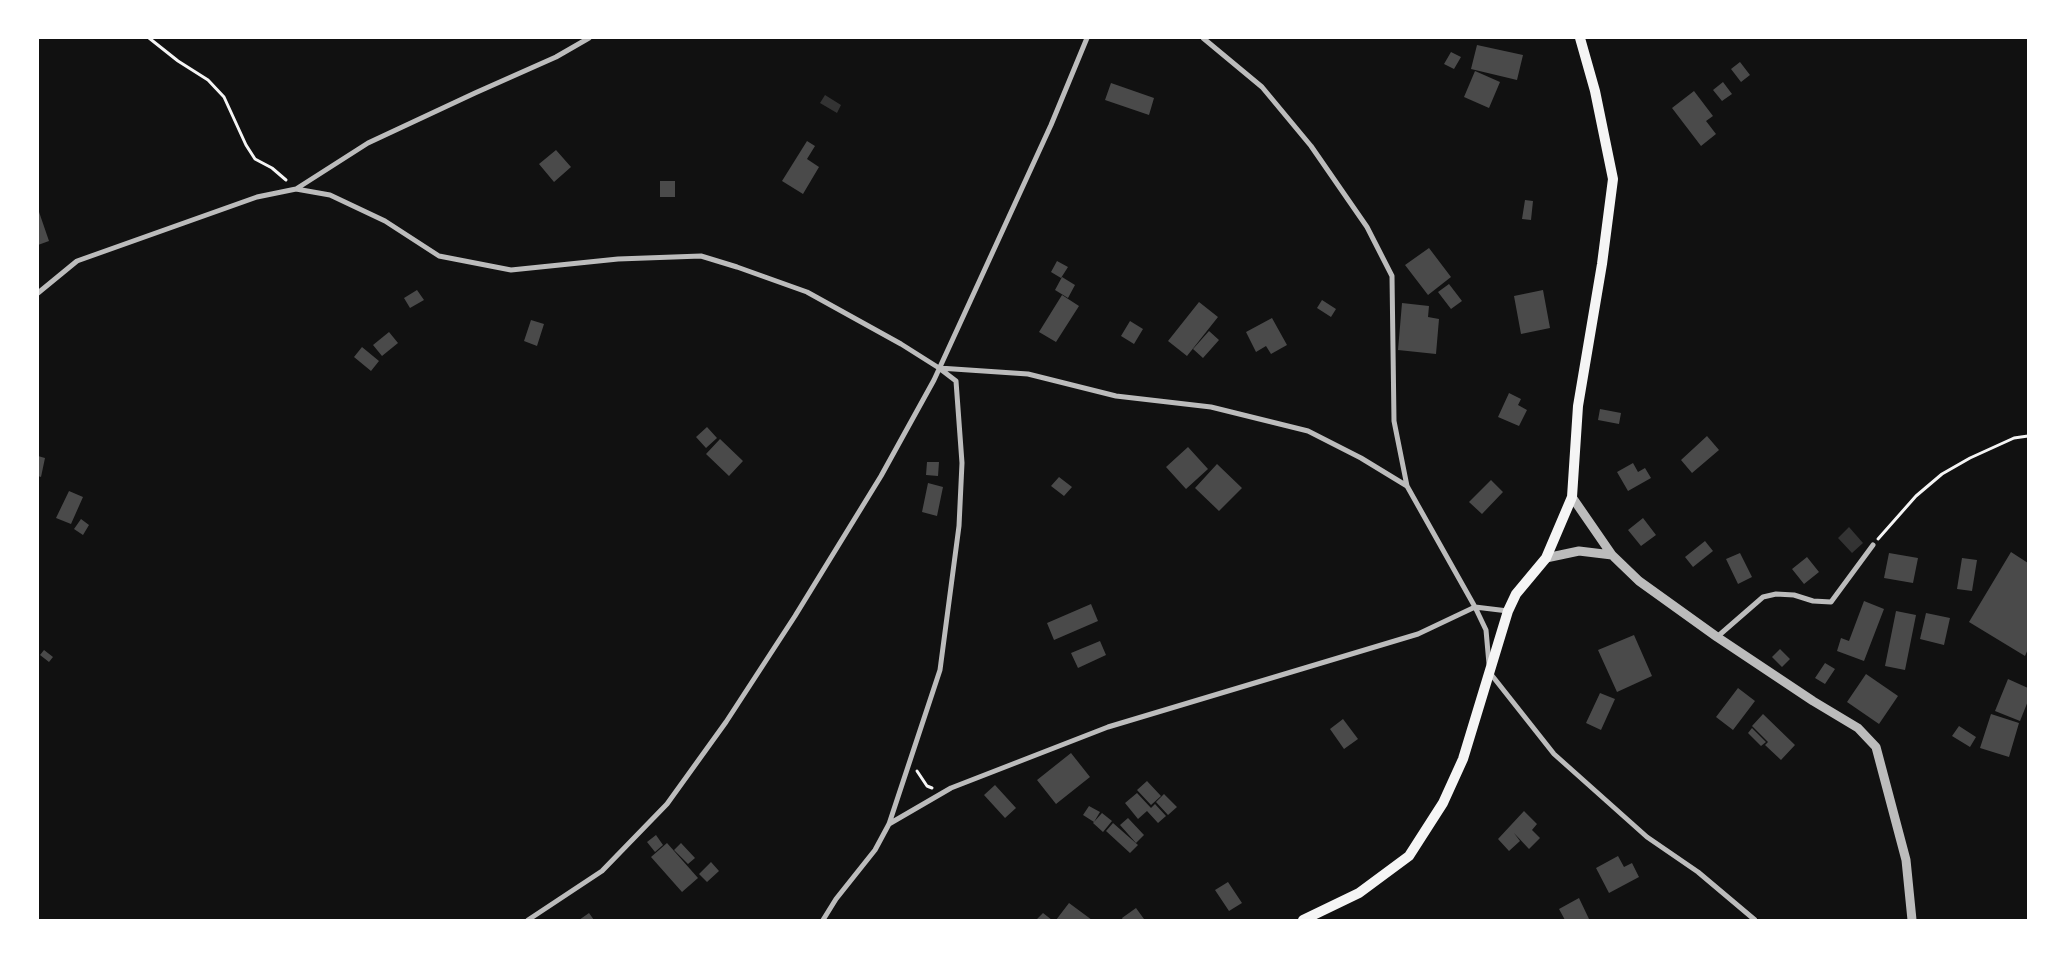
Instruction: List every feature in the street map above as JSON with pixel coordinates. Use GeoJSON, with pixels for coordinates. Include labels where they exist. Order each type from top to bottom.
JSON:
{"type":"FeatureCollection","features":[{"type":"Feature","properties":{"kind":"main road"},"geometry":{"type":"LineString","coordinates":[[1303,920],[1358,893],[1409,856],[1443,803],[1463,758],[1508,611],[1516,594],[1546,558],[1572,497],[1578,406],[1602,264],[1613,179],[1595,91],[1580,38]]}},
{"type":"Feature","properties":{"kind":"street"},"geometry":{"type":"LineString","coordinates":[[38,294],[77,260],[257,197],[296,189],[368,143],[556,58],[589,38]]}},
{"type":"Feature","properties":{"kind":"street"},"geometry":{"type":"LineString","coordinates":[[528,920],[602,871],[667,804],[726,722],[800,608],[881,476],[934,380],[1052,125],[1087,38]]}},
{"type":"Feature","properties":{"kind":"street"},"geometry":{"type":"LineString","coordinates":[[1203,38],[1262,88],[1311,146],[1367,227],[1392,276],[1394,422],[1407,486],[1486,630],[1490,673],[1554,754],[1647,837],[1698,872],[1755,920]]}},
{"type":"Feature","properties":{"kind":"street"},"geometry":{"type":"LineString","coordinates":[[296,189],[330,195],[385,222],[438,256],[511,270],[618,259],[701,256],[807,292],[901,344],[956,381],[962,463],[959,526],[940,670],[889,824],[875,850],[836,899],[824,920]]}},
{"type":"Feature","properties":{"kind":"street"},"geometry":{"type":"LineString","coordinates":[[939,368],[1028,374],[1116,396],[1212,407],[1308,431],[1362,458],[1407,486]]}},
{"type":"Feature","properties":{"kind":"street"},"geometry":{"type":"LineString","coordinates":[[1572,497],[1612,555],[1639,581],[1717,637],[1813,701],[1858,728],[1876,747],[1906,860],[1912,920]]}},
{"type":"Feature","properties":{"kind":"street"},"geometry":{"type":"LineString","coordinates":[[1717,637],[1764,597],[1776,594],[1794,595],[1814,601],[1831,602],[1873,545]]}},
{"type":"Feature","properties":{"kind":"street"},"geometry":{"type":"LineString","coordinates":[[1546,558],[1579,550],[1612,555]]}},
{"type":"Feature","properties":{"kind":"street"},"geometry":{"type":"LineString","coordinates":[[889,824],[951,788],[1108,727],[1418,634],[1475,607],[1508,611]]}},
{"type":"Feature","properties":{"kind":"path"},"geometry":{"type":"LineString","coordinates":[[149,38],[178,61],[208,80],[224,97],[246,145],[255,159],[272,168],[296,189]]}},
{"type":"Feature","properties":{"kind":"path"},"geometry":{"type":"LineString","coordinates":[[1873,545],[1916,496],[1942,474],[1970,458],[2014,438],[2028,436]]}},
{"type":"Feature","properties":{"kind":"path"},"geometry":{"type":"LineString","coordinates":[[911,758],[918,774],[928,786],[941,794]]}},
{"type":"Feature","properties":{"kind":"shaded area"},"geometry":{"type":"Polygon","coordinates":[[[825,95],[841,105],[837,113],[820,103],[825,95]]]}},
{"type":"Feature","properties":{"kind":"shaded area"},"geometry":{"type":"Polygon","coordinates":[[[1849,527],[1863,543],[1852,553],[1838,538],[1849,527]]]}},
{"type":"Feature","properties":{"kind":"building"},"geometry":{"type":"Polygon","coordinates":[[[1477,45],[1523,55],[1517,80],[1471,69],[1477,45]]]}},
{"type":"Feature","properties":{"kind":"building"},"geometry":{"type":"Polygon","coordinates":[[[1451,52],[1461,57],[1454,69],[1444,64],[1451,52]]]}},
{"type":"Feature","properties":{"kind":"building"},"geometry":{"type":"Polygon","coordinates":[[[1740,62],[1750,75],[1741,82],[1731,69],[1740,62]]]}},
{"type":"Feature","properties":{"kind":"building"},"geometry":{"type":"Polygon","coordinates":[[[1475,71],[1500,82],[1489,108],[1464,97],[1475,71]]]}},
{"type":"Feature","properties":{"kind":"building"},"geometry":{"type":"Polygon","coordinates":[[[1723,82],[1732,94],[1722,101],[1713,90],[1723,82]]]}},
{"type":"Feature","properties":{"kind":"building"},"geometry":{"type":"Polygon","coordinates":[[[1111,83],[1154,98],[1149,115],[1105,100],[1111,83]]]}},
{"type":"Feature","properties":{"kind":"building"},"geometry":{"type":"Polygon","coordinates":[[[1694,91],[1713,116],[1706,121],[1716,134],[1701,146],[1672,108],[1694,91]]]}},
{"type":"Feature","properties":{"kind":"building"},"geometry":{"type":"Polygon","coordinates":[[[807,141],[815,146],[807,159],[819,167],[803,194],[782,181],[807,141]]]}},
{"type":"Feature","properties":{"kind":"building"},"geometry":{"type":"Polygon","coordinates":[[[556,150],[571,167],[554,182],[539,164],[556,150]]]}},
{"type":"Feature","properties":{"kind":"building"},"geometry":{"type":"Polygon","coordinates":[[[660,181],[675,181],[675,197],[660,197],[660,181]]]}},
{"type":"Feature","properties":{"kind":"building"},"geometry":{"type":"Polygon","coordinates":[[[1525,200],[1533,201],[1531,220],[1522,219],[1525,200]]]}},
{"type":"Feature","properties":{"kind":"building"},"geometry":{"type":"Polygon","coordinates":[[[38,209],[49,241],[38,245],[38,209]]]}},
{"type":"Feature","properties":{"kind":"building"},"geometry":{"type":"Polygon","coordinates":[[[1429,248],[1451,277],[1428,295],[1405,265],[1429,248]]]}},
{"type":"Feature","properties":{"kind":"building"},"geometry":{"type":"Polygon","coordinates":[[[1057,261],[1068,267],[1061,278],[1051,272],[1057,261]]]}},
{"type":"Feature","properties":{"kind":"building"},"geometry":{"type":"Polygon","coordinates":[[[1062,277],[1075,285],[1068,298],[1055,290],[1062,277]]]}},
{"type":"Feature","properties":{"kind":"building"},"geometry":{"type":"Polygon","coordinates":[[[1449,284],[1462,301],[1451,309],[1438,292],[1449,284]]]}},
{"type":"Feature","properties":{"kind":"building"},"geometry":{"type":"Polygon","coordinates":[[[417,290],[424,300],[410,308],[404,298],[417,290]]]}},
{"type":"Feature","properties":{"kind":"building"},"geometry":{"type":"Polygon","coordinates":[[[1543,290],[1550,328],[1521,334],[1514,296],[1543,290]]]}},
{"type":"Feature","properties":{"kind":"building"},"geometry":{"type":"Polygon","coordinates":[[[1062,295],[1079,306],[1056,342],[1039,332],[1062,295]]]}},
{"type":"Feature","properties":{"kind":"building"},"geometry":{"type":"Polygon","coordinates":[[[1322,300],[1336,309],[1331,317],[1317,308],[1322,300]]]}},
{"type":"Feature","properties":{"kind":"building"},"geometry":{"type":"Polygon","coordinates":[[[1199,302],[1218,317],[1187,356],[1168,341],[1199,302]]]}},
{"type":"Feature","properties":{"kind":"building"},"geometry":{"type":"Polygon","coordinates":[[[1402,303],[1429,306],[1428,317],[1439,319],[1436,354],[1398,350],[1402,303]]]}},
{"type":"Feature","properties":{"kind":"building"},"geometry":{"type":"Polygon","coordinates":[[[1272,318],[1287,345],[1271,354],[1266,346],[1256,352],[1246,332],[1272,318]]]}},
{"type":"Feature","properties":{"kind":"building"},"geometry":{"type":"Polygon","coordinates":[[[531,320],[544,324],[537,346],[524,341],[531,320]]]}},
{"type":"Feature","properties":{"kind":"building"},"geometry":{"type":"Polygon","coordinates":[[[1130,321],[1143,329],[1134,344],[1121,336],[1130,321]]]}},
{"type":"Feature","properties":{"kind":"building"},"geometry":{"type":"Polygon","coordinates":[[[1209,331],[1219,340],[1203,358],[1193,349],[1209,331]]]}},
{"type":"Feature","properties":{"kind":"building"},"geometry":{"type":"Polygon","coordinates":[[[389,332],[398,343],[382,356],[373,345],[389,332]]]}},
{"type":"Feature","properties":{"kind":"building"},"geometry":{"type":"Polygon","coordinates":[[[362,347],[379,361],[371,371],[354,357],[362,347]]]}},
{"type":"Feature","properties":{"kind":"building"},"geometry":{"type":"Polygon","coordinates":[[[1509,393],[1521,399],[1518,405],[1527,410],[1519,426],[1498,417],[1509,393]]]}},
{"type":"Feature","properties":{"kind":"building"},"geometry":{"type":"Polygon","coordinates":[[[1600,409],[1621,413],[1619,424],[1598,420],[1600,409]]]}},
{"type":"Feature","properties":{"kind":"building"},"geometry":{"type":"Polygon","coordinates":[[[707,427],[717,438],[706,448],[696,437],[707,427]]]}},
{"type":"Feature","properties":{"kind":"building"},"geometry":{"type":"Polygon","coordinates":[[[1707,436],[1719,450],[1692,473],[1681,460],[1707,436]]]}},
{"type":"Feature","properties":{"kind":"building"},"geometry":{"type":"Polygon","coordinates":[[[720,439],[743,461],[729,476],[706,454],[720,439]]]}},
{"type":"Feature","properties":{"kind":"building"},"geometry":{"type":"Polygon","coordinates":[[[1188,447],[1208,469],[1186,489],[1166,467],[1188,447]]]}},
{"type":"Feature","properties":{"kind":"building"},"geometry":{"type":"Polygon","coordinates":[[[38,456],[45,458],[41,477],[38,476],[38,456]]]}},
{"type":"Feature","properties":{"kind":"building"},"geometry":{"type":"Polygon","coordinates":[[[927,462],[939,462],[938,476],[926,475],[927,462]]]}},
{"type":"Feature","properties":{"kind":"building"},"geometry":{"type":"Polygon","coordinates":[[[1633,463],[1638,472],[1645,468],[1651,478],[1628,491],[1617,472],[1633,463]]]}},
{"type":"Feature","properties":{"kind":"building"},"geometry":{"type":"Polygon","coordinates":[[[1217,464],[1242,488],[1219,511],[1195,488],[1217,464]]]}},
{"type":"Feature","properties":{"kind":"building"},"geometry":{"type":"Polygon","coordinates":[[[1059,477],[1072,487],[1064,496],[1051,486],[1059,477]]]}},
{"type":"Feature","properties":{"kind":"building"},"geometry":{"type":"Polygon","coordinates":[[[1491,480],[1503,492],[1482,514],[1469,502],[1491,480]]]}},
{"type":"Feature","properties":{"kind":"building"},"geometry":{"type":"Polygon","coordinates":[[[928,483],[943,487],[937,516],[922,512],[928,483]]]}},
{"type":"Feature","properties":{"kind":"building"},"geometry":{"type":"Polygon","coordinates":[[[69,491],[83,497],[71,524],[56,518],[69,491]]]}},
{"type":"Feature","properties":{"kind":"building"},"geometry":{"type":"Polygon","coordinates":[[[1643,518],[1656,535],[1641,546],[1628,530],[1643,518]]]}},
{"type":"Feature","properties":{"kind":"building"},"geometry":{"type":"Polygon","coordinates":[[[81,519],[89,525],[83,535],[74,529],[81,519]]]}},
{"type":"Feature","properties":{"kind":"building"},"geometry":{"type":"Polygon","coordinates":[[[1705,541],[1713,551],[1693,567],[1685,557],[1705,541]]]}},
{"type":"Feature","properties":{"kind":"building"},"geometry":{"type":"Polygon","coordinates":[[[2011,552],[2028,563],[2028,649],[2025,656],[1969,622],[2011,552]]]}},
{"type":"Feature","properties":{"kind":"building"},"geometry":{"type":"Polygon","coordinates":[[[1740,553],[1752,577],[1738,584],[1726,559],[1740,553]]]}},
{"type":"Feature","properties":{"kind":"building"},"geometry":{"type":"Polygon","coordinates":[[[1889,553],[1918,558],[1913,583],[1884,578],[1889,553]]]}},
{"type":"Feature","properties":{"kind":"building"},"geometry":{"type":"Polygon","coordinates":[[[1807,557],[1819,572],[1804,584],[1792,569],[1807,557]]]}},
{"type":"Feature","properties":{"kind":"building"},"geometry":{"type":"Polygon","coordinates":[[[1962,558],[1977,560],[1972,591],[1957,589],[1962,558]]]}},
{"type":"Feature","properties":{"kind":"building"},"geometry":{"type":"Polygon","coordinates":[[[1864,601],[1884,609],[1864,661],[1837,651],[1841,638],[1849,641],[1864,601]]]}},
{"type":"Feature","properties":{"kind":"building"},"geometry":{"type":"Polygon","coordinates":[[[1091,604],[1098,621],[1054,640],[1047,623],[1091,604]]]}},
{"type":"Feature","properties":{"kind":"building"},"geometry":{"type":"Polygon","coordinates":[[[1896,611],[1916,615],[1905,670],[1885,666],[1896,611]]]}},
{"type":"Feature","properties":{"kind":"building"},"geometry":{"type":"Polygon","coordinates":[[[1926,613],[1950,618],[1944,645],[1920,639],[1926,613]]]}},
{"type":"Feature","properties":{"kind":"building"},"geometry":{"type":"Polygon","coordinates":[[[1634,635],[1652,676],[1617,692],[1598,650],[1634,635]]]}},
{"type":"Feature","properties":{"kind":"building"},"geometry":{"type":"Polygon","coordinates":[[[1100,641],[1106,655],[1078,668],[1071,653],[1100,641]]]}},
{"type":"Feature","properties":{"kind":"building"},"geometry":{"type":"Polygon","coordinates":[[[1780,649],[1790,659],[1782,667],[1772,657],[1780,649]]]}},
{"type":"Feature","properties":{"kind":"building"},"geometry":{"type":"Polygon","coordinates":[[[44,650],[53,657],[49,662],[40,655],[44,650]]]}},
{"type":"Feature","properties":{"kind":"building"},"geometry":{"type":"Polygon","coordinates":[[[1825,663],[1835,669],[1825,684],[1815,678],[1825,663]]]}},
{"type":"Feature","properties":{"kind":"building"},"geometry":{"type":"Polygon","coordinates":[[[1866,674],[1898,696],[1879,724],[1847,702],[1866,674]]]}},
{"type":"Feature","properties":{"kind":"building"},"geometry":{"type":"Polygon","coordinates":[[[2008,679],[2028,688],[2028,701],[2020,721],[1995,711],[2008,679]]]}},
{"type":"Feature","properties":{"kind":"building"},"geometry":{"type":"Polygon","coordinates":[[[1738,688],[1755,701],[1733,730],[1716,717],[1738,688]]]}},
{"type":"Feature","properties":{"kind":"building"},"geometry":{"type":"Polygon","coordinates":[[[1600,693],[1615,699],[1601,730],[1586,723],[1600,693]]]}},
{"type":"Feature","properties":{"kind":"building"},"geometry":{"type":"Polygon","coordinates":[[[1763,714],[1795,745],[1781,760],[1765,745],[1768,742],[1752,726],[1763,714]]]}},
{"type":"Feature","properties":{"kind":"building"},"geometry":{"type":"Polygon","coordinates":[[[1991,714],[2019,723],[2009,757],[1980,748],[1991,714]]]}},
{"type":"Feature","properties":{"kind":"building"},"geometry":{"type":"Polygon","coordinates":[[[1343,719],[1358,739],[1344,749],[1330,729],[1343,719]]]}},
{"type":"Feature","properties":{"kind":"building"},"geometry":{"type":"Polygon","coordinates":[[[1959,726],[1976,737],[1970,747],[1952,736],[1959,726]]]}},
{"type":"Feature","properties":{"kind":"building"},"geometry":{"type":"Polygon","coordinates":[[[1752,728],[1766,742],[1761,746],[1748,733],[1752,728]]]}},
{"type":"Feature","properties":{"kind":"building"},"geometry":{"type":"Polygon","coordinates":[[[1071,753],[1090,777],[1056,804],[1037,780],[1071,753]]]}},
{"type":"Feature","properties":{"kind":"building"},"geometry":{"type":"Polygon","coordinates":[[[1147,781],[1161,796],[1151,805],[1137,790],[1147,781]]]}},
{"type":"Feature","properties":{"kind":"building"},"geometry":{"type":"Polygon","coordinates":[[[995,785],[1016,808],[1005,818],[984,795],[995,785]]]}},
{"type":"Feature","properties":{"kind":"building"},"geometry":{"type":"Polygon","coordinates":[[[1137,793],[1151,808],[1155,804],[1166,816],[1158,823],[1147,811],[1138,819],[1125,803],[1137,793]]]}},
{"type":"Feature","properties":{"kind":"building"},"geometry":{"type":"Polygon","coordinates":[[[1164,794],[1177,807],[1168,815],[1156,802],[1164,794]]]}},
{"type":"Feature","properties":{"kind":"building"},"geometry":{"type":"Polygon","coordinates":[[[1089,806],[1100,812],[1094,822],[1083,815],[1089,806]]]}},
{"type":"Feature","properties":{"kind":"building"},"geometry":{"type":"Polygon","coordinates":[[[1524,811],[1537,824],[1532,830],[1540,838],[1529,849],[1514,833],[1520,841],[1509,851],[1498,839],[1524,811]]]}},
{"type":"Feature","properties":{"kind":"building"},"geometry":{"type":"Polygon","coordinates":[[[1102,813],[1112,821],[1103,832],[1093,823],[1102,813]]]}},
{"type":"Feature","properties":{"kind":"building"},"geometry":{"type":"Polygon","coordinates":[[[1128,818],[1144,835],[1136,843],[1120,825],[1128,818]]]}},
{"type":"Feature","properties":{"kind":"building"},"geometry":{"type":"Polygon","coordinates":[[[1113,823],[1138,845],[1130,853],[1106,831],[1113,823]]]}},
{"type":"Feature","properties":{"kind":"building"},"geometry":{"type":"Polygon","coordinates":[[[656,835],[663,845],[655,852],[647,842],[656,835]]]}},
{"type":"Feature","properties":{"kind":"building"},"geometry":{"type":"Polygon","coordinates":[[[667,843],[698,878],[682,892],[651,857],[667,843]]]}},
{"type":"Feature","properties":{"kind":"building"},"geometry":{"type":"Polygon","coordinates":[[[681,843],[695,858],[688,864],[674,850],[681,843]]]}},
{"type":"Feature","properties":{"kind":"building"},"geometry":{"type":"Polygon","coordinates":[[[1618,856],[1624,867],[1632,863],[1639,877],[1609,893],[1596,868],[1618,856]]]}},
{"type":"Feature","properties":{"kind":"building"},"geometry":{"type":"Polygon","coordinates":[[[711,862],[719,871],[707,882],[699,874],[711,862]]]}},
{"type":"Feature","properties":{"kind":"building"},"geometry":{"type":"Polygon","coordinates":[[[1228,882],[1242,903],[1229,911],[1215,890],[1228,882]]]}},
{"type":"Feature","properties":{"kind":"building"},"geometry":{"type":"Polygon","coordinates":[[[1579,898],[1589,919],[1565,920],[1559,909],[1579,898]]]}},
{"type":"Feature","properties":{"kind":"building"},"geometry":{"type":"Polygon","coordinates":[[[1069,903],[1092,920],[1056,920],[1069,903]]]}},
{"type":"Feature","properties":{"kind":"building"},"geometry":{"type":"Polygon","coordinates":[[[1136,908],[1144,919],[1123,920],[1122,918],[1136,908]]]}},
{"type":"Feature","properties":{"kind":"building"},"geometry":{"type":"Polygon","coordinates":[[[589,913],[594,920],[579,920],[589,913]]]}},
{"type":"Feature","properties":{"kind":"building"},"geometry":{"type":"Polygon","coordinates":[[[1043,913],[1052,920],[1036,920],[1043,913]]]}}]}
